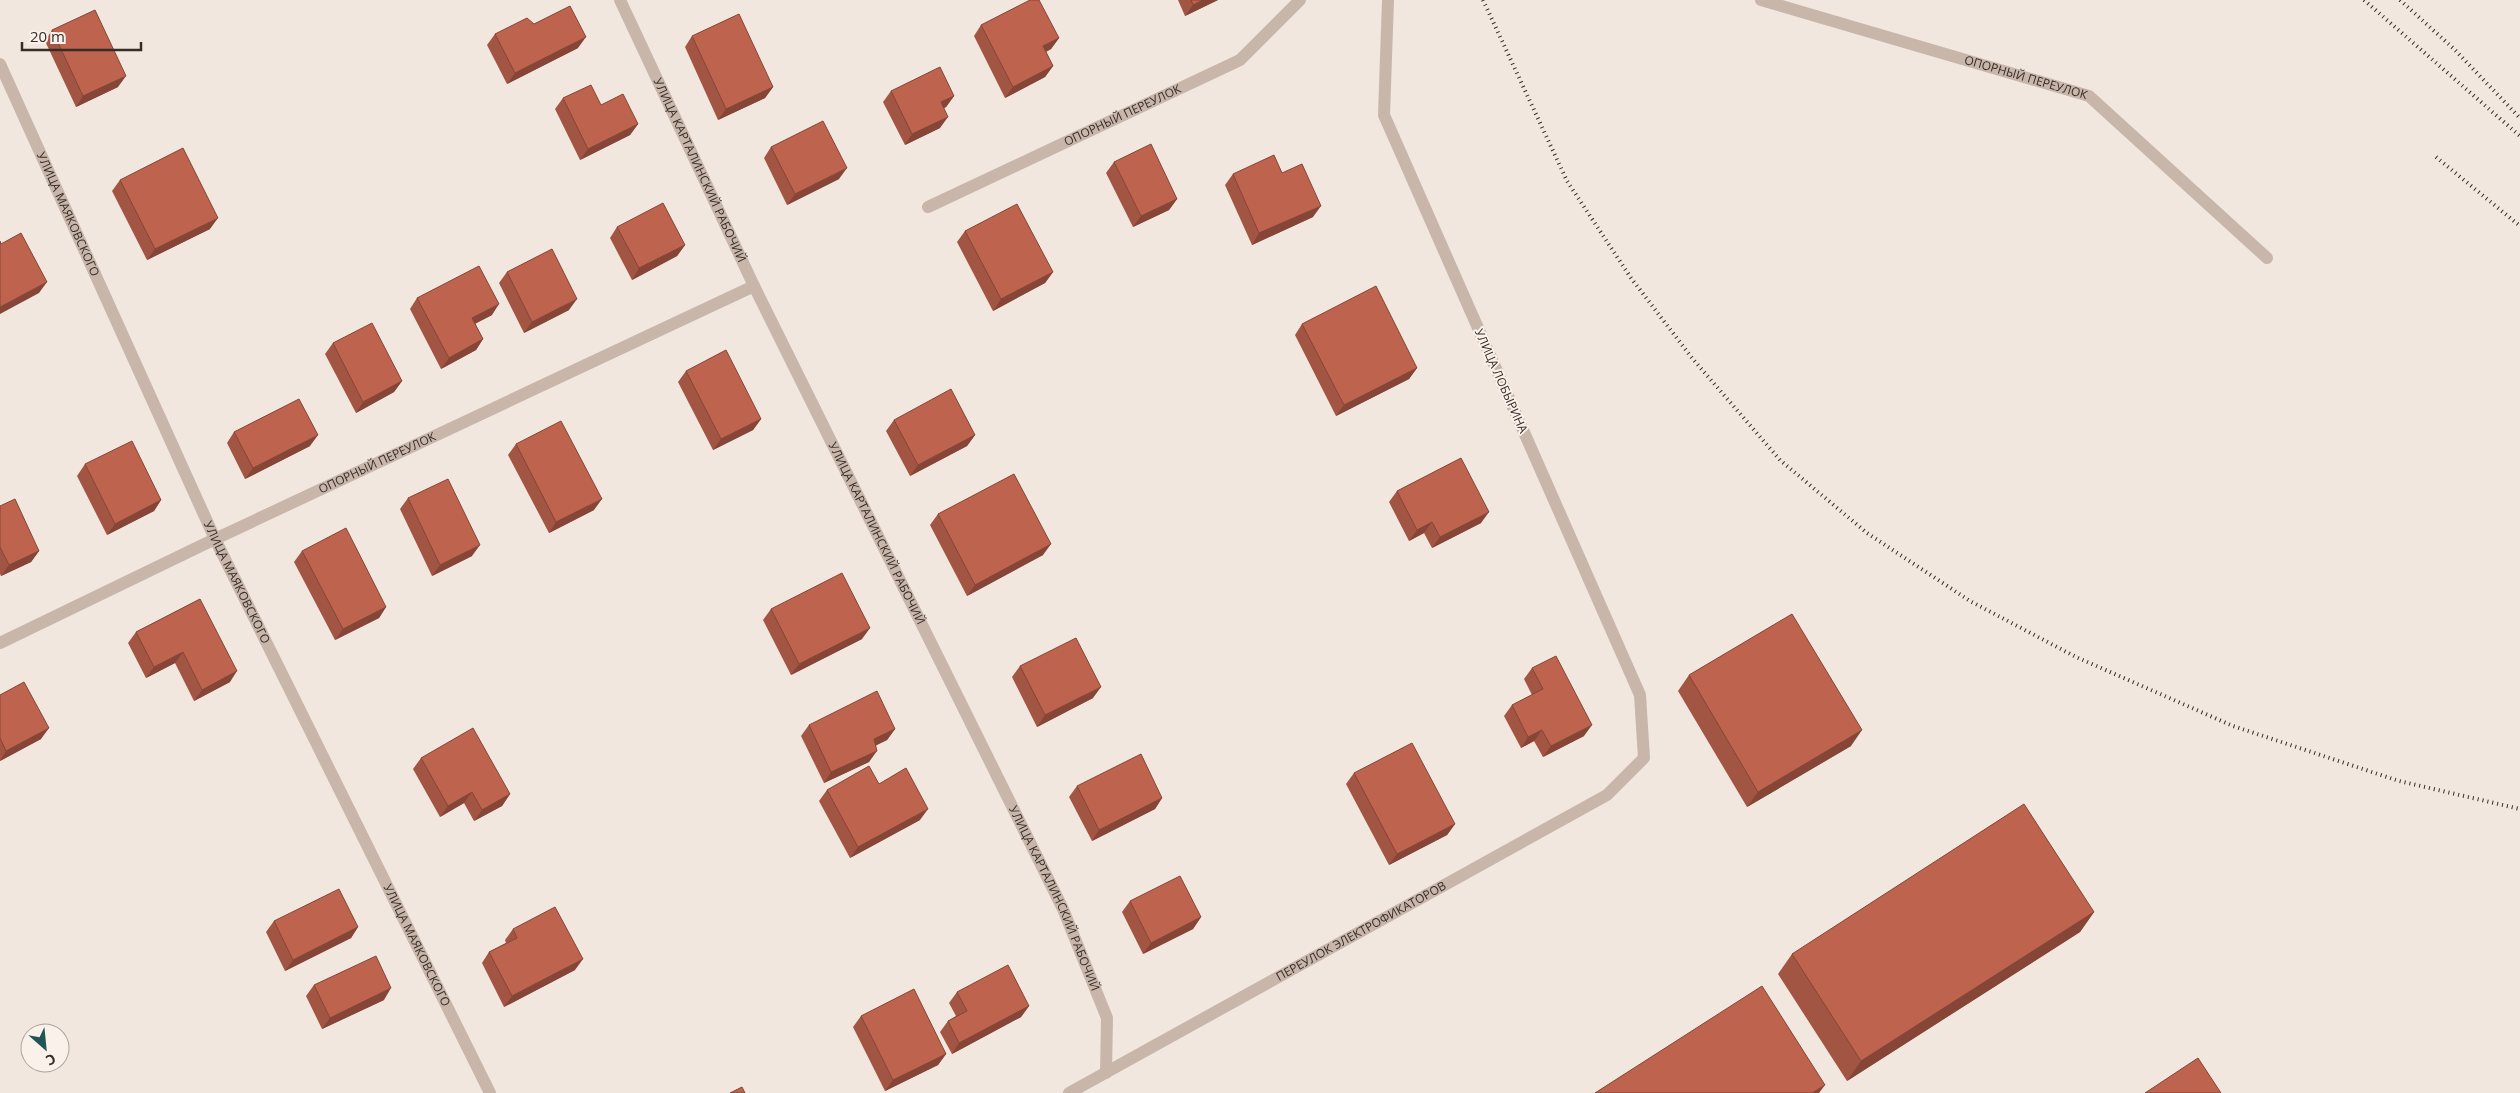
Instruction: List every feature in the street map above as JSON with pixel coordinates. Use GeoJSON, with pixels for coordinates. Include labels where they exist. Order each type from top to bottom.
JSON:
{"type":"FeatureCollection","features":[{"type":"Feature","properties":{"kind":"street","name":"УЛИЦА КАРТАЛИНСКИЙ РАБОЧИЙ"},"geometry":{"type":"LineString","coordinates":[[620,0],[754,286],[1063,909],[1107,1018],[1106,1073]]}},
{"type":"Feature","properties":{"kind":"street","name":"ОПОРНЫЙ ПЕРЕУЛОК"},"geometry":{"type":"LineString","coordinates":[[928,207],[1240,60],[1300,0]]}},
{"type":"Feature","properties":{"kind":"street","name":"УЛИЦА ЛОБЫРИНА"},"geometry":{"type":"LineString","coordinates":[[1388,0],[1384,115],[1640,695],[1644,758]]}},
{"type":"Feature","properties":{"kind":"street","name":"ОПОРНЫЙ ПЕРЕУЛОК"},"geometry":{"type":"LineString","coordinates":[[1761,0],[2089,96],[2267,258]]}},
{"type":"Feature","properties":{"kind":"street","name":"УЛИЦА МАЯКОВСКОГО"},"geometry":{"type":"LineString","coordinates":[[0,64],[215,538],[490,1093]]}},
{"type":"Feature","properties":{"kind":"street","name":"ОПОРНЫЙ ПЕРЕУЛОК"},"geometry":{"type":"LineString","coordinates":[[0,643],[215,538],[754,286]]}},
{"type":"Feature","properties":{"kind":"street","name":"ПЕРЕУЛОК ЭЛЕКТРОФИКАТОРОВ"},"geometry":{"type":"LineString","coordinates":[[1069,1093],[1607,795],[1644,758]]}},
{"type":"Feature","properties":{"kind":"building"},"geometry":{"type":"Polygon","coordinates":[[[1030,0],[1039,0],[1059,38],[1043,46],[1053,66],[1013,87],[981,25],[1030,0]]]}},
{"type":"Feature","properties":{"kind":"building"},"geometry":{"type":"Polygon","coordinates":[[[1191,0],[1203,0],[1193,5],[1191,0]]]}},
{"type":"Feature","properties":{"kind":"building"},"geometry":{"type":"Polygon","coordinates":[[[570,6],[586,37],[515,73],[495,34],[527,18],[534,24],[570,6]]]}},
{"type":"Feature","properties":{"kind":"building"},"geometry":{"type":"Polygon","coordinates":[[[95,10],[126,76],[83,96],[52,30],[95,10]]]}},
{"type":"Feature","properties":{"kind":"building"},"geometry":{"type":"Polygon","coordinates":[[[739,14],[773,87],[726,109],[692,36],[739,14]]]}},
{"type":"Feature","properties":{"kind":"building"},"geometry":{"type":"Polygon","coordinates":[[[940,67],[954,96],[941,102],[948,117],[912,134],[891,91],[940,67]]]}},
{"type":"Feature","properties":{"kind":"building"},"geometry":{"type":"Polygon","coordinates":[[[591,85],[601,105],[623,94],[638,124],[588,149],[563,98],[591,85]]]}},
{"type":"Feature","properties":{"kind":"building"},"geometry":{"type":"Polygon","coordinates":[[[823,121],[847,168],[795,194],[771,147],[823,121]]]}},
{"type":"Feature","properties":{"kind":"building"},"geometry":{"type":"Polygon","coordinates":[[[1151,144],[1177,199],[1141,216],[1114,162],[1151,144]]]}},
{"type":"Feature","properties":{"kind":"building"},"geometry":{"type":"Polygon","coordinates":[[[183,148],[218,218],[155,249],[120,180],[183,148]]]}},
{"type":"Feature","properties":{"kind":"building"},"geometry":{"type":"Polygon","coordinates":[[[1274,155],[1282,173],[1302,164],[1321,206],[1259,233],[1233,174],[1274,155]]]}},
{"type":"Feature","properties":{"kind":"building"},"geometry":{"type":"Polygon","coordinates":[[[663,203],[685,245],[639,268],[617,227],[663,203]]]}},
{"type":"Feature","properties":{"kind":"building"},"geometry":{"type":"Polygon","coordinates":[[[1017,204],[1053,272],[1001,299],[965,231],[1017,204]]]}},
{"type":"Feature","properties":{"kind":"building"},"geometry":{"type":"Polygon","coordinates":[[[21,233],[47,282],[0,307],[0,241],[1,244],[21,233]]]}},
{"type":"Feature","properties":{"kind":"building"},"geometry":{"type":"Polygon","coordinates":[[[552,249],[577,299],[532,322],[507,272],[552,249]]]}},
{"type":"Feature","properties":{"kind":"building"},"geometry":{"type":"Polygon","coordinates":[[[479,266],[499,304],[472,318],[483,339],[449,358],[417,298],[479,266]]]}},
{"type":"Feature","properties":{"kind":"building"},"geometry":{"type":"Polygon","coordinates":[[[1376,286],[1417,368],[1344,405],[1302,324],[1376,286]]]}},
{"type":"Feature","properties":{"kind":"building"},"geometry":{"type":"Polygon","coordinates":[[[372,323],[402,381],[363,402],[333,343],[372,323]]]}},
{"type":"Feature","properties":{"kind":"building"},"geometry":{"type":"Polygon","coordinates":[[[726,350],[761,419],[721,439],[686,371],[726,350]]]}},
{"type":"Feature","properties":{"kind":"building"},"geometry":{"type":"Polygon","coordinates":[[[951,389],[975,435],[918,465],[894,420],[951,389]]]}},
{"type":"Feature","properties":{"kind":"building"},"geometry":{"type":"Polygon","coordinates":[[[299,399],[318,435],[253,468],[234,432],[299,399]]]}},
{"type":"Feature","properties":{"kind":"building"},"geometry":{"type":"Polygon","coordinates":[[[561,421],[602,499],[556,522],[516,444],[561,421]]]}},
{"type":"Feature","properties":{"kind":"building"},"geometry":{"type":"Polygon","coordinates":[[[132,441],[161,500],[115,524],[85,464],[132,441]]]}},
{"type":"Feature","properties":{"kind":"building"},"geometry":{"type":"Polygon","coordinates":[[[1461,458],[1489,512],[1440,537],[1432,522],[1417,530],[1397,491],[1461,458]]]}},
{"type":"Feature","properties":{"kind":"building"},"geometry":{"type":"Polygon","coordinates":[[[1014,474],[1051,544],[975,585],[938,514],[1014,474]]]}},
{"type":"Feature","properties":{"kind":"building"},"geometry":{"type":"Polygon","coordinates":[[[448,479],[480,545],[440,565],[408,498],[448,479]]]}},
{"type":"Feature","properties":{"kind":"building"},"geometry":{"type":"Polygon","coordinates":[[[15,499],[39,551],[9,565],[0,547],[0,506],[15,499]]]}},
{"type":"Feature","properties":{"kind":"building"},"geometry":{"type":"Polygon","coordinates":[[[346,528],[386,607],[343,629],[302,551],[346,528]]]}},
{"type":"Feature","properties":{"kind":"building"},"geometry":{"type":"Polygon","coordinates":[[[842,573],[870,628],[799,664],[771,609],[842,573]]]}},
{"type":"Feature","properties":{"kind":"building"},"geometry":{"type":"Polygon","coordinates":[[[200,599],[237,671],[202,690],[183,652],[154,667],[136,632],[200,599]]]}},
{"type":"Feature","properties":{"kind":"building"},"geometry":{"type":"Polygon","coordinates":[[[1792,614],[1862,730],[1758,792],[1689,675],[1792,614]]]}},
{"type":"Feature","properties":{"kind":"building"},"geometry":{"type":"Polygon","coordinates":[[[1076,638],[1101,687],[1045,715],[1020,666],[1076,638]]]}},
{"type":"Feature","properties":{"kind":"building"},"geometry":{"type":"Polygon","coordinates":[[[1556,656],[1592,725],[1551,746],[1542,730],[1528,737],[1512,705],[1543,689],[1532,668],[1556,656]]]}},
{"type":"Feature","properties":{"kind":"building"},"geometry":{"type":"Polygon","coordinates":[[[24,682],[49,728],[6,751],[0,738],[0,695],[24,682]]]}},
{"type":"Feature","properties":{"kind":"building"},"geometry":{"type":"Polygon","coordinates":[[[877,691],[895,729],[874,739],[877,751],[831,772],[809,725],[877,691]]]}},
{"type":"Feature","properties":{"kind":"building"},"geometry":{"type":"Polygon","coordinates":[[[473,728],[510,794],[482,810],[472,792],[448,806],[421,758],[473,728]]]}},
{"type":"Feature","properties":{"kind":"building"},"geometry":{"type":"Polygon","coordinates":[[[1412,743],[1455,824],[1397,854],[1354,773],[1412,743]]]}},
{"type":"Feature","properties":{"kind":"building"},"geometry":{"type":"Polygon","coordinates":[[[1141,754],[1162,798],[1099,830],[1077,786],[1141,754]]]}},
{"type":"Feature","properties":{"kind":"building"},"geometry":{"type":"Polygon","coordinates":[[[869,766],[879,784],[906,768],[928,809],[858,847],[827,790],[869,766]]]}},
{"type":"Feature","properties":{"kind":"building"},"geometry":{"type":"Polygon","coordinates":[[[2024,804],[2094,912],[1861,1061],[1792,954],[2024,804]]]}},
{"type":"Feature","properties":{"kind":"building"},"geometry":{"type":"Polygon","coordinates":[[[1180,876],[1201,917],[1151,943],[1130,901],[1180,876]]]}},
{"type":"Feature","properties":{"kind":"building"},"geometry":{"type":"Polygon","coordinates":[[[339,889],[358,927],[293,960],[274,921],[339,889]]]}},
{"type":"Feature","properties":{"kind":"building"},"geometry":{"type":"Polygon","coordinates":[[[555,907],[583,959],[512,996],[489,952],[517,938],[513,929],[555,907]]]}},
{"type":"Feature","properties":{"kind":"building"},"geometry":{"type":"Polygon","coordinates":[[[376,956],[391,988],[330,1018],[314,985],[376,956]]]}},
{"type":"Feature","properties":{"kind":"building"},"geometry":{"type":"Polygon","coordinates":[[[1008,965],[1029,1006],[959,1043],[948,1021],[967,1011],[957,992],[1008,965]]]}},
{"type":"Feature","properties":{"kind":"building"},"geometry":{"type":"Polygon","coordinates":[[[1762,986],[1825,1085],[1812,1093],[1595,1093],[1762,986]]]}},
{"type":"Feature","properties":{"kind":"building"},"geometry":{"type":"Polygon","coordinates":[[[914,989],[946,1054],[893,1080],[861,1016],[914,989]]]}},
{"type":"Feature","properties":{"kind":"building"},"geometry":{"type":"Polygon","coordinates":[[[2198,1058],[2221,1093],[2145,1093],[2198,1058]]]}},
{"type":"Feature","properties":{"kind":"building"},"geometry":{"type":"Polygon","coordinates":[[[742,1087],[745,1093],[730,1093],[742,1087]]]}},
{"type":"Feature","properties":{"kind":"railway"},"geometry":{"type":"LineString","coordinates":[[1483,0],[1567,181],[1631,278],[1692,358],[1780,460],[1867,533],[1970,601],[2076,657],[2233,726],[2399,781],[2520,809]]}},
{"type":"Feature","properties":{"kind":"railway"},"geometry":{"type":"LineString","coordinates":[[2364,0],[2520,136]]}},
{"type":"Feature","properties":{"kind":"railway"},"geometry":{"type":"LineString","coordinates":[[2400,0],[2454,49],[2520,118]]}},
{"type":"Feature","properties":{"kind":"railway"},"geometry":{"type":"LineString","coordinates":[[2436,157],[2520,226]]}}]}
